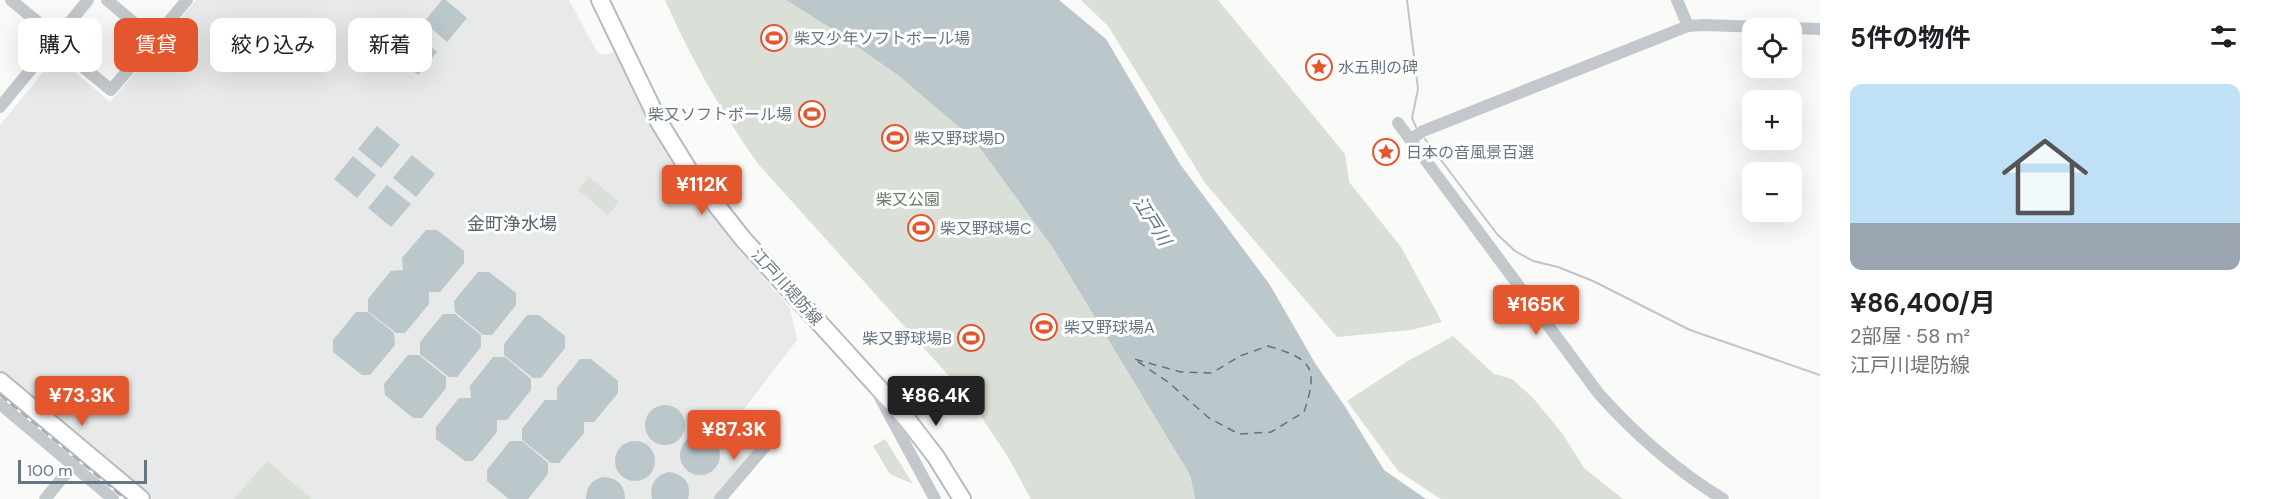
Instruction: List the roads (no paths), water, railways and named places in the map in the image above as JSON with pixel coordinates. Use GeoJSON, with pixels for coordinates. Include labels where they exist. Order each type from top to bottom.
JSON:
{"type":"FeatureCollection","features":[{"type":"Feature","properties":{"kind":"main road","name":"江戸川堤防線"},"geometry":{"type":"LineString","coordinates":[[600,0],[655,114],[688,169],[743,239],[918,432],[962,499]]}},
{"type":"Feature","properties":{"kind":"main road"},"geometry":{"type":"LineString","coordinates":[[0,381],[141,499]]}},
{"type":"Feature","properties":{"kind":"street"},"geometry":{"type":"LineString","coordinates":[[11,0],[31,18]]}},
{"type":"Feature","properties":{"kind":"street"},"geometry":{"type":"LineString","coordinates":[[73,18],[88,0]]}},
{"type":"Feature","properties":{"kind":"street"},"geometry":{"type":"LineString","coordinates":[[107,0],[128,18]]}},
{"type":"Feature","properties":{"kind":"street"},"geometry":{"type":"LineString","coordinates":[[172,18],[187,0]]}},
{"type":"Feature","properties":{"kind":"street"},"geometry":{"type":"LineString","coordinates":[[1677,0],[1688,26]]}},
{"type":"Feature","properties":{"kind":"street"},"geometry":{"type":"LineString","coordinates":[[1411,139],[1423,131],[1688,26],[1820,29]]}},
{"type":"Feature","properties":{"kind":"street"},"geometry":{"type":"LineString","coordinates":[[0,107],[29,72]]}},
{"type":"Feature","properties":{"kind":"street"},"geometry":{"type":"LineString","coordinates":[[91,72],[111,90],[126,72]]}},
{"type":"Feature","properties":{"kind":"street"},"geometry":{"type":"LineString","coordinates":[[1398,123],[1599,394],[1625,422],[1647,441],[1695,480],[1723,499]]}},
{"type":"Feature","properties":{"kind":"street","name":"江戸川堤防線"},"geometry":{"type":"LineString","coordinates":[[873,383],[935,499]]}},
{"type":"Feature","properties":{"kind":"street"},"geometry":{"type":"LineString","coordinates":[[0,404],[71,467],[113,499]]}},
{"type":"Feature","properties":{"kind":"street"},"geometry":{"type":"LineString","coordinates":[[720,499],[767,444],[741,422]]}},
{"type":"Feature","properties":{"kind":"street"},"geometry":{"type":"LineString","coordinates":[[45,499],[71,467]]}},
{"type":"Feature","properties":{"kind":"water"},"geometry":{"type":"Polygon","coordinates":[[[442,0],[446,0],[467,18],[447,42],[432,29],[432,18],[427,18],[442,0]]]}},
{"type":"Feature","properties":{"kind":"water","name":"江戸川"},"geometry":{"type":"Polygon","coordinates":[[[786,0],[1059,0],[1106,39],[1180,164],[1270,285],[1315,363],[1384,470],[1426,499],[1195,499],[1190,475],[1053,248],[974,140],[899,76],[786,0]]]}},
{"type":"Feature","properties":{"kind":"water"},"geometry":{"type":"Polygon","coordinates":[[[432,48],[437,52],[432,58],[432,48]]]}},
{"type":"Feature","properties":{"kind":"water"},"geometry":{"type":"Polygon","coordinates":[[[377,126],[400,145],[381,168],[358,149],[377,126]]]}},
{"type":"Feature","properties":{"kind":"water"},"geometry":{"type":"Polygon","coordinates":[[[412,155],[435,174],[416,197],[393,178],[412,155]]]}},
{"type":"Feature","properties":{"kind":"water"},"geometry":{"type":"Polygon","coordinates":[[[353,156],[376,175],[357,198],[334,179],[353,156]]]}},
{"type":"Feature","properties":{"kind":"water"},"geometry":{"type":"Polygon","coordinates":[[[387,185],[411,204],[391,227],[368,208],[387,185]]]}},
{"type":"Feature","properties":{"kind":"water"},"geometry":{"type":"Polygon","coordinates":[[[426,230],[437,230],[464,251],[464,263],[440,292],[429,292],[429,304],[405,333],[396,333],[368,311],[368,299],[391,271],[403,270],[402,258],[426,230]]]}},
{"type":"Feature","properties":{"kind":"water"},"geometry":{"type":"Polygon","coordinates":[[[478,272],[489,272],[516,293],[516,305],[492,335],[483,335],[455,312],[454,301],[478,272]]]}},
{"type":"Feature","properties":{"kind":"water"},"geometry":{"type":"Polygon","coordinates":[[[356,312],[368,312],[394,333],[395,345],[370,375],[362,375],[333,352],[333,340],[356,312]]]}},
{"type":"Feature","properties":{"kind":"water"},"geometry":{"type":"Polygon","coordinates":[[[443,314],[455,314],[481,335],[481,347],[457,377],[449,377],[420,354],[420,342],[443,314]]]}},
{"type":"Feature","properties":{"kind":"water"},"geometry":{"type":"Polygon","coordinates":[[[527,315],[539,315],[565,336],[565,348],[541,378],[533,378],[504,355],[504,344],[527,315]]]}},
{"type":"Feature","properties":{"kind":"water"},"geometry":{"type":"Polygon","coordinates":[[[408,355],[419,355],[446,377],[446,388],[422,418],[413,418],[385,395],[384,384],[408,355]]]}},
{"type":"Feature","properties":{"kind":"water"},"geometry":{"type":"Polygon","coordinates":[[[493,357],[505,357],[531,379],[531,390],[507,420],[497,420],[497,432],[473,461],[465,461],[436,439],[436,427],[459,398],[471,398],[470,386],[493,357]]]}},
{"type":"Feature","properties":{"kind":"water"},"geometry":{"type":"Polygon","coordinates":[[[580,359],[591,359],[618,381],[618,393],[594,422],[584,422],[584,433],[559,463],[551,463],[522,440],[522,429],[545,400],[557,400],[557,388],[580,359]]]}},
{"type":"Feature","properties":{"kind":"water"},"geometry":{"type":"Polygon","coordinates":[[[665,405],[679,411],[685,425],[679,439],[665,445],[651,439],[645,425],[651,411],[665,405]]]}},
{"type":"Feature","properties":{"kind":"water"},"geometry":{"type":"Polygon","coordinates":[[[700,435],[714,441],[720,455],[714,469],[700,475],[686,469],[680,455],[686,441],[700,435]]]}},
{"type":"Feature","properties":{"kind":"water"},"geometry":{"type":"Polygon","coordinates":[[[510,441],[522,441],[548,463],[548,474],[528,499],[509,499],[487,481],[487,470],[510,441]]]}},
{"type":"Feature","properties":{"kind":"water"},"geometry":{"type":"Polygon","coordinates":[[[635,441],[649,447],[655,461],[649,475],[635,481],[621,475],[615,461],[621,447],[635,441]]]}},
{"type":"Feature","properties":{"kind":"water"},"geometry":{"type":"Polygon","coordinates":[[[669,472],[683,477],[686,481],[689,489],[688,499],[652,499],[651,489],[654,481],[669,472]]]}},
{"type":"Feature","properties":{"kind":"water"},"geometry":{"type":"Polygon","coordinates":[[[604,477],[620,484],[624,490],[625,499],[586,499],[590,484],[604,477]]]}},
{"type":"Feature","properties":{"kind":"waterway"},"geometry":{"type":"LineString","coordinates":[[1407,0],[1418,89],[1412,118],[1416,127]]}},
{"type":"Feature","properties":{"kind":"waterway"},"geometry":{"type":"LineString","coordinates":[[1425,139],[1497,234],[1515,251],[1533,261],[1558,267],[1593,281],[1690,330],[1820,375]]}},
{"type":"Feature","properties":{"kind":"railway"},"geometry":{"type":"LineString","coordinates":[[0,395],[125,499]]}},
{"type":"Feature","properties":{"kind":"place","name":"柴又少年ソフトボール場"},"geometry":{"type":"Point","coordinates":[774,38]}},
{"type":"Feature","properties":{"kind":"place","name":"水五則の碑"},"geometry":{"type":"Point","coordinates":[1319,67]}},
{"type":"Feature","properties":{"kind":"place","name":"柴又ソフトボール場"},"geometry":{"type":"Point","coordinates":[812,114]}},
{"type":"Feature","properties":{"kind":"place","name":"柴又野球場D"},"geometry":{"type":"Point","coordinates":[895,138]}},
{"type":"Feature","properties":{"kind":"place","name":"日本の音風景百選"},"geometry":{"type":"Point","coordinates":[1386,152]}},
{"type":"Feature","properties":{"kind":"place","name":"柴又野球場C"},"geometry":{"type":"Point","coordinates":[921,228]}},
{"type":"Feature","properties":{"kind":"place","name":"柴又野球場A"},"geometry":{"type":"Point","coordinates":[1044,327]}},
{"type":"Feature","properties":{"kind":"place","name":"柴又野球場B"},"geometry":{"type":"Point","coordinates":[971,338]}},
{"type":"Feature","properties":{"kind":"district","name":"金町浄水場"},"geometry":{"type":"Point","coordinates":[512,224]}},
{"type":"Feature","properties":{"kind":"park label","name":"柴又公園"},"geometry":{"type":"Point","coordinates":[908,199]}}]}
